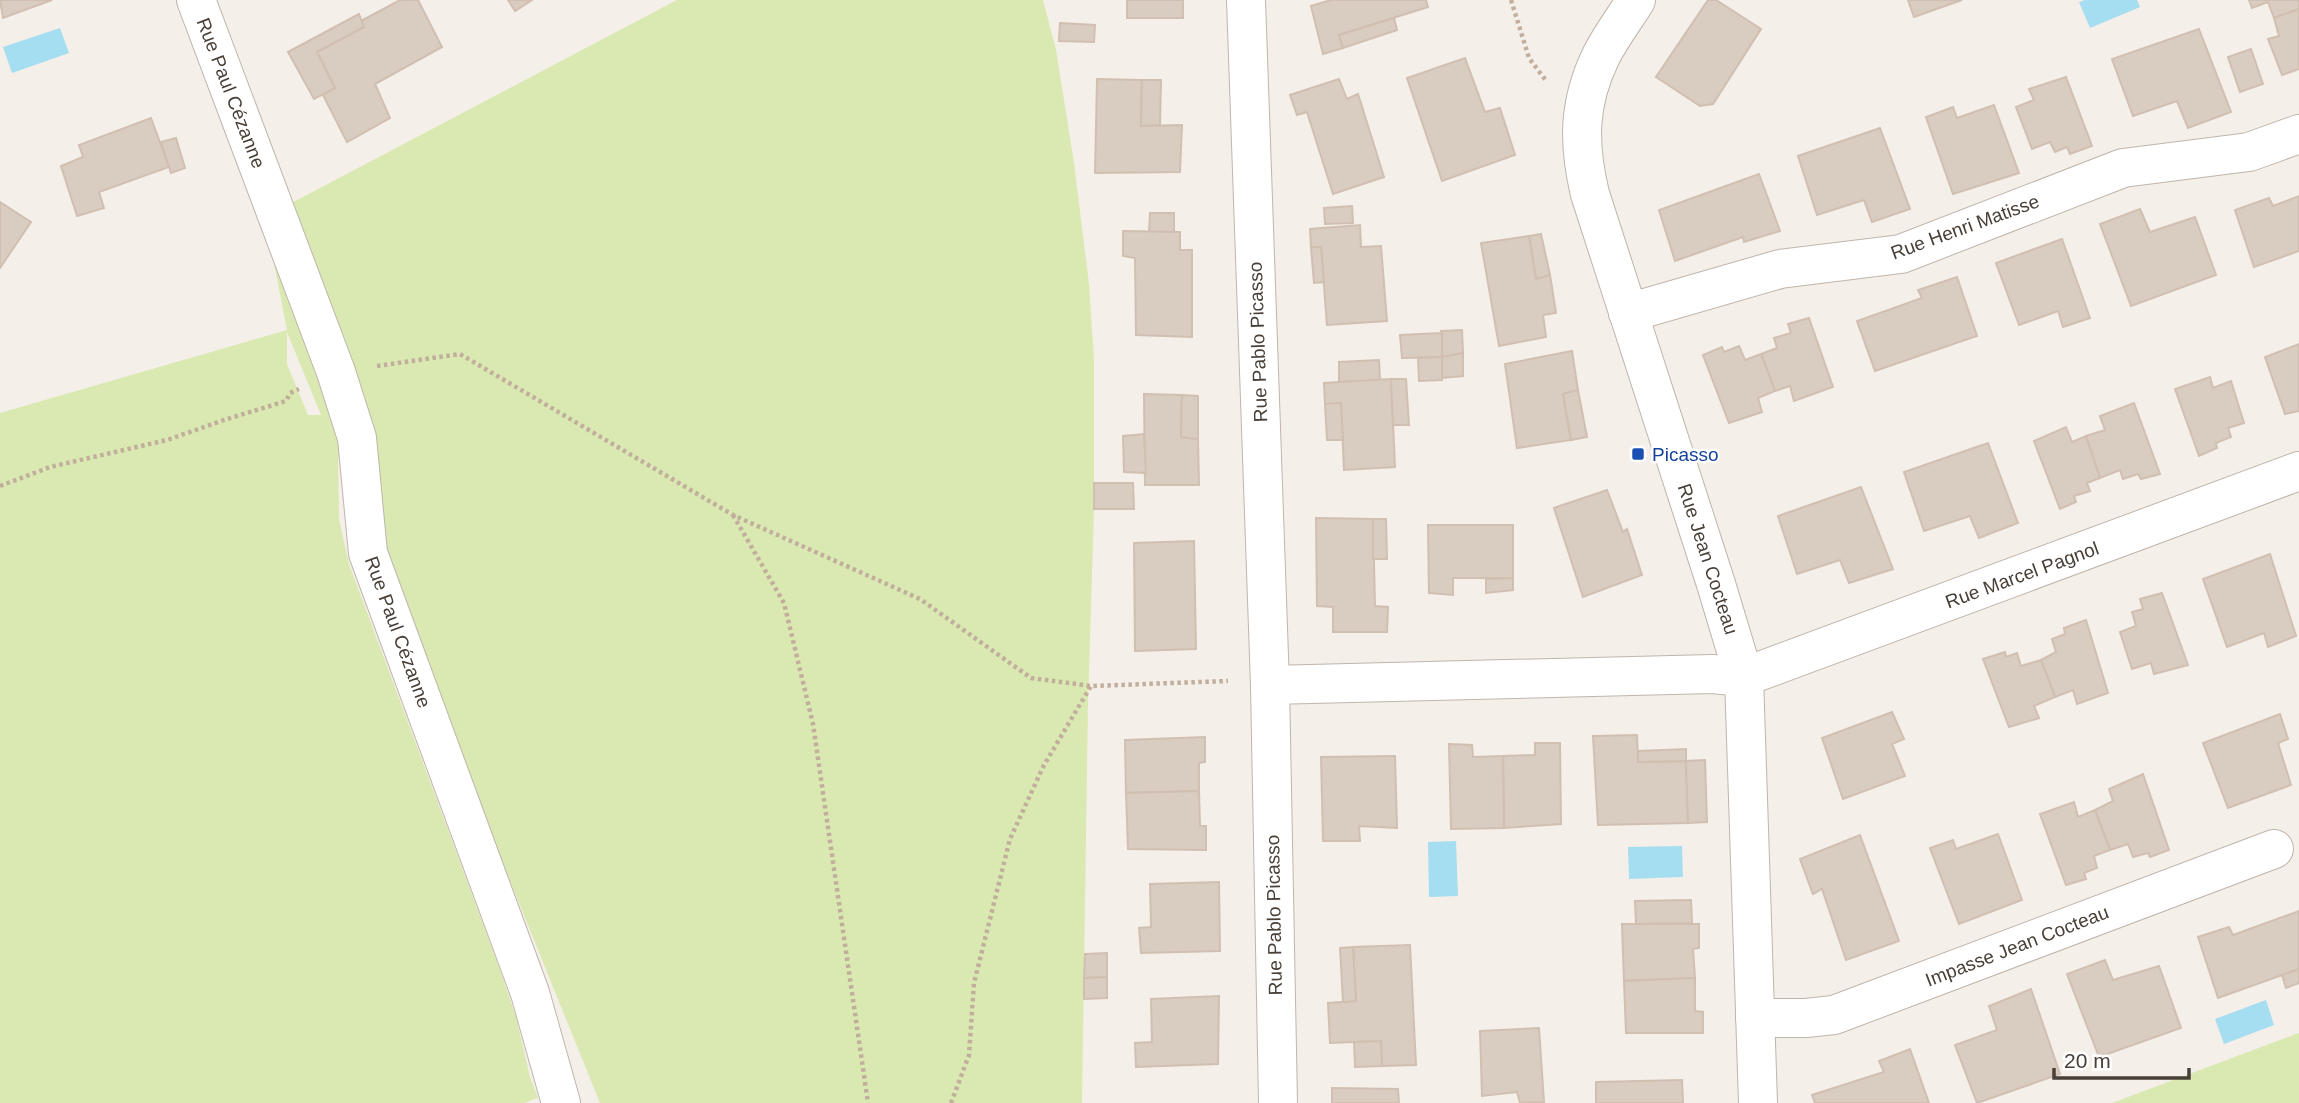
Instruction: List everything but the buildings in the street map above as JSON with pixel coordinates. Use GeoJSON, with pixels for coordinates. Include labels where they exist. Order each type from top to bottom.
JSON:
{"type":"FeatureCollection","features":[{"type":"Feature","properties":{"kind":"street","name":"Rue Paul Cézanne"},"geometry":{"type":"LineString","coordinates":[[196,0],[336,372],[357,438],[368,553],[530,993],[561,1103]]}},
{"type":"Feature","properties":{"kind":"street","name":"Rue Pablo Picasso"},"geometry":{"type":"LineString","coordinates":[[1246,0],[1270,685],[1278,1103]]}},
{"type":"Feature","properties":{"kind":"street","name":"Rue Jean Cocteau"},"geometry":{"type":"LineString","coordinates":[[1636,0],[1602,55],[1588,92],[1581,128],[1582,160],[1587,183],[1717,584],[1744,677],[1758,1103]]}},
{"type":"Feature","properties":{"kind":"street","name":"Rue Henri Matisse"},"geometry":{"type":"LineString","coordinates":[[1628,313],[1780,269],[1901,254],[2123,168],[2249,152],[2299,134]]}},
{"type":"Feature","properties":{"kind":"street","name":"Rue Marcel Pagnol"},"geometry":{"type":"LineString","coordinates":[[1744,677],[2299,471]]}},
{"type":"Feature","properties":{"kind":"street"},"geometry":{"type":"LineString","coordinates":[[1270,685],[1690,675],[1744,677]]}},
{"type":"Feature","properties":{"kind":"street","name":"Impasse Jean Cocteau"},"geometry":{"type":"LineString","coordinates":[[1755,1018],[1834,1015],[2274,849]]}},
{"type":"Feature","properties":{"kind":"path"},"geometry":{"type":"LineString","coordinates":[[1510,0],[1529,58],[1581,128]]}},
{"type":"Feature","properties":{"kind":"path"},"geometry":{"type":"LineString","coordinates":[[0,486],[50,467],[167,440],[286,401],[290,393],[336,372],[460,354],[733,515],[920,599],[1031,678],[1091,686],[1237,681],[1270,685]]}},
{"type":"Feature","properties":{"kind":"path"},"geometry":{"type":"LineString","coordinates":[[733,515],[784,603],[813,724],[868,1103]]}},
{"type":"Feature","properties":{"kind":"path"},"geometry":{"type":"LineString","coordinates":[[951,1103],[969,1055],[974,984],[1010,839],[1044,765],[1091,686]]}},
{"type":"Feature","properties":{"kind":"green space"},"geometry":{"type":"Polygon","coordinates":[[[677,0],[1043,0],[1056,50],[1074,163],[1089,284],[1094,359],[1094,509],[1082,1103],[600,1103],[338,456],[339,519],[349,564],[499,967],[538,1098],[524,1103],[0,1103],[0,413],[287,330],[265,217],[677,0]],[[287,332],[287,364],[308,415],[321,415],[287,332]]]}},
{"type":"Feature","properties":{"kind":"green space"},"geometry":{"type":"Polygon","coordinates":[[[2299,1033],[2299,1103],[2112,1103],[2299,1033]]]}},
{"type":"Feature","properties":{"kind":"water"},"geometry":{"type":"Polygon","coordinates":[[[2137,0],[2140,7],[2090,28],[2079,2],[2137,0]]]}},
{"type":"Feature","properties":{"kind":"water"},"geometry":{"type":"Polygon","coordinates":[[[60,28],[69,53],[12,73],[3,47],[60,28]]]}},
{"type":"Feature","properties":{"kind":"water"},"geometry":{"type":"Polygon","coordinates":[[[1456,841],[1458,896],[1429,897],[1428,842],[1456,841]]]}},
{"type":"Feature","properties":{"kind":"water"},"geometry":{"type":"Polygon","coordinates":[[[1682,846],[1683,877],[1629,879],[1628,847],[1682,846]]]}},
{"type":"Feature","properties":{"kind":"water"},"geometry":{"type":"Polygon","coordinates":[[[2266,1000],[2274,1025],[2224,1044],[2215,1019],[2266,1000]]]}},
{"type":"Feature","properties":{"kind":"place","name":"Picasso"},"geometry":{"type":"Point","coordinates":[1638,454]}}]}
